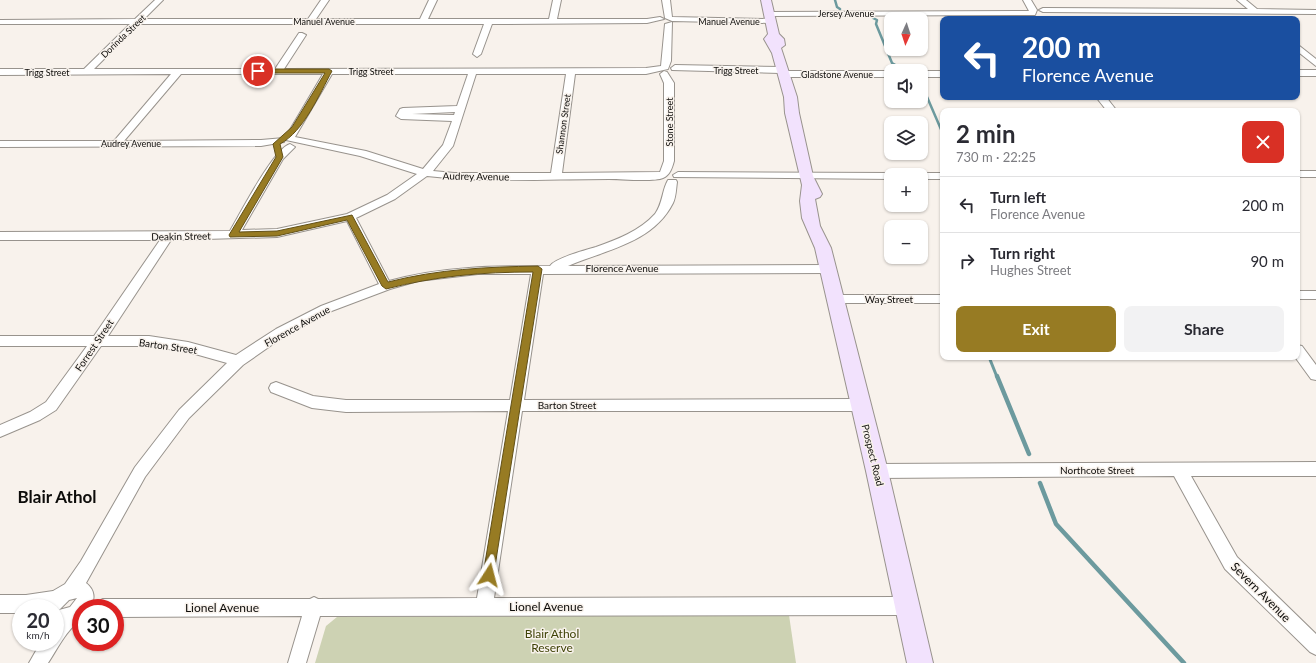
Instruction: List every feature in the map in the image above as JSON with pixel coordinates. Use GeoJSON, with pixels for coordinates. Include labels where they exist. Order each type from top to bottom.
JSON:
{"type":"FeatureCollection","features":[{"type":"Feature","properties":{"kind":"main road","name":"Prospect Road"},"geometry":{"type":"LineString","coordinates":[[766,0],[774,35],[770,39],[772,45],[778,52],[782,72],[781,85],[785,102],[792,113],[808,181],[806,196],[814,234],[823,248],[828,268],[877,471],[920,663]]}},
{"type":"Feature","properties":{"kind":"street","name":"Dorinda Street"},"geometry":{"type":"LineString","coordinates":[[86,72],[159,0]]}},
{"type":"Feature","properties":{"kind":"street"},"geometry":{"type":"LineString","coordinates":[[311,21],[325,0]]}},
{"type":"Feature","properties":{"kind":"street"},"geometry":{"type":"LineString","coordinates":[[423,21],[433,0]]}},
{"type":"Feature","properties":{"kind":"street"},"geometry":{"type":"LineString","coordinates":[[554,21],[557,0]]}},
{"type":"Feature","properties":{"kind":"street","name":"Stone Street"},"geometry":{"type":"LineString","coordinates":[[666,0],[669,71],[670,178]]}},
{"type":"Feature","properties":{"kind":"street"},"geometry":{"type":"LineString","coordinates":[[1241,0],[1256,12]]}},
{"type":"Feature","properties":{"kind":"street","name":"Jersey Avenue"},"geometry":{"type":"LineString","coordinates":[[770,17],[1019,13],[1037,11],[1316,12]]}},
{"type":"Feature","properties":{"kind":"street","name":"Manuel Avenue"},"geometry":{"type":"LineString","coordinates":[[0,22],[688,21],[770,17]]}},
{"type":"Feature","properties":{"kind":"street"},"geometry":{"type":"LineString","coordinates":[[477,54],[488,21]]}},
{"type":"Feature","properties":{"kind":"street"},"geometry":{"type":"LineString","coordinates":[[278,71],[302,35]]}},
{"type":"Feature","properties":{"kind":"street"},"geometry":{"type":"LineString","coordinates":[[1300,50],[1316,63]]}},
{"type":"Feature","properties":{"kind":"street","name":"Deakin Street"},"geometry":{"type":"LineString","coordinates":[[0,236],[168,236],[277,233],[350,217],[391,197],[425,173],[448,146],[473,70]]}},
{"type":"Feature","properties":{"kind":"street","name":"Trigg Street"},"geometry":{"type":"LineString","coordinates":[[0,72],[691,70],[782,72]]}},
{"type":"Feature","properties":{"kind":"street"},"geometry":{"type":"LineString","coordinates":[[117,143],[179,71]]}},
{"type":"Feature","properties":{"kind":"street"},"geometry":{"type":"LineString","coordinates":[[233,235],[329,71]]}},
{"type":"Feature","properties":{"kind":"street","name":"Shannon Street"},"geometry":{"type":"LineString","coordinates":[[556,177],[571,71]]}},
{"type":"Feature","properties":{"kind":"street","name":"Gladstone Avenue"},"geometry":{"type":"LineString","coordinates":[[782,72],[884,74]]}},
{"type":"Feature","properties":{"kind":"street"},"geometry":{"type":"LineString","coordinates":[[1300,73],[1316,73]]}},
{"type":"Feature","properties":{"kind":"street"},"geometry":{"type":"LineString","coordinates":[[928,74],[940,74]]}},
{"type":"Feature","properties":{"kind":"street"},"geometry":{"type":"LineString","coordinates":[[1103,100],[1110,108]]}},
{"type":"Feature","properties":{"kind":"street","name":"Audrey Avenue"},"geometry":{"type":"LineString","coordinates":[[0,144],[311,143],[362,153],[425,173],[454,176],[646,176],[670,178],[697,176],[808,181],[884,176]]}},
{"type":"Feature","properties":{"kind":"street"},"geometry":{"type":"LineString","coordinates":[[1300,174],[1316,174]]}},
{"type":"Feature","properties":{"kind":"street"},"geometry":{"type":"LineString","coordinates":[[928,176],[940,176]]}},
{"type":"Feature","properties":{"kind":"street"},"geometry":{"type":"LineString","coordinates":[[484,606],[516,405],[544,269],[598,251],[643,229],[655,220],[667,203],[670,178]]}},
{"type":"Feature","properties":{"kind":"street"},"geometry":{"type":"LineString","coordinates":[[350,217],[386,286]]}},
{"type":"Feature","properties":{"kind":"street","name":"Forrest Street"},"geometry":{"type":"LineString","coordinates":[[0,432],[35,416],[51,406],[168,236]]}},
{"type":"Feature","properties":{"kind":"street","name":"Florence Avenue"},"geometry":{"type":"LineString","coordinates":[[77,599],[87,567],[140,472],[184,414],[238,362],[281,332],[325,309],[386,286],[418,277],[478,270],[828,268]]}},
{"type":"Feature","properties":{"kind":"street"},"geometry":{"type":"LineString","coordinates":[[1300,295],[1316,295]]}},
{"type":"Feature","properties":{"kind":"street","name":"Way Street"},"geometry":{"type":"LineString","coordinates":[[835,299],[940,299]]}},
{"type":"Feature","properties":{"kind":"street","name":"Barton Street"},"geometry":{"type":"LineString","coordinates":[[0,341],[148,341],[188,347],[238,362]]}},
{"type":"Feature","properties":{"kind":"street"},"geometry":{"type":"LineString","coordinates":[[1300,354],[1316,375]]}},
{"type":"Feature","properties":{"kind":"street","name":"Barton Street"},"geometry":{"type":"LineString","coordinates":[[276,388],[312,402],[346,406],[860,405]]}},
{"type":"Feature","properties":{"kind":"street","name":"Northcote Street"},"geometry":{"type":"LineString","coordinates":[[877,471],[1316,469]]}},
{"type":"Feature","properties":{"kind":"street","name":"Severn Avenue"},"geometry":{"type":"LineString","coordinates":[[1179,470],[1231,563],[1316,646]]}},
{"type":"Feature","properties":{"kind":"street"},"geometry":{"type":"LineString","coordinates":[[0,604],[12,605]]}},
{"type":"Feature","properties":{"kind":"street"},"geometry":{"type":"LineString","coordinates":[[297,663],[314,606]]}},
{"type":"Feature","properties":{"kind":"street","name":"Lionel Avenue"},"geometry":{"type":"LineString","coordinates":[[124,607],[907,606]]}},
{"type":"Feature","properties":{"kind":"street","name":"Florence Avenue"},"geometry":{"type":"LineString","coordinates":[[64,622],[72,610]]}},
{"type":"Feature","properties":{"kind":"green space","name":"Blair Athol Reserve"},"geometry":{"type":"Polygon","coordinates":[[[789,615],[796,663],[315,663],[326,626],[337,617],[789,615]]]}},
{"type":"Feature","properties":{"kind":"waterway"},"geometry":{"type":"LineString","coordinates":[[835,0],[837,7],[840,9]]}},
{"type":"Feature","properties":{"kind":"waterway"},"geometry":{"type":"LineString","coordinates":[[873,18],[877,20],[876,24],[894,64]]}},
{"type":"Feature","properties":{"kind":"waterway"},"geometry":{"type":"LineString","coordinates":[[928,99],[940,127]]}},
{"type":"Feature","properties":{"kind":"waterway"},"geometry":{"type":"LineString","coordinates":[[990,360],[997,377]]}},
{"type":"Feature","properties":{"kind":"waterway"},"geometry":{"type":"LineString","coordinates":[[997,376],[1029,454]]}},
{"type":"Feature","properties":{"kind":"waterway"},"geometry":{"type":"LineString","coordinates":[[1040,483],[1056,524],[1184,663]]}},
{"type":"Feature","properties":{"kind":"district","name":"Blair Athol"},"geometry":{"type":"Point","coordinates":[57,496]}},
{"type":"Feature","properties":{"kind":"route"},"geometry":{"type":"LineString","coordinates":[[258,71],[329,71],[295,128],[285,138],[278,141],[276,144],[278,147],[279,157],[233,235],[277,233],[350,217],[386,286],[418,277],[478,270],[538,269],[489,575]]}}]}
